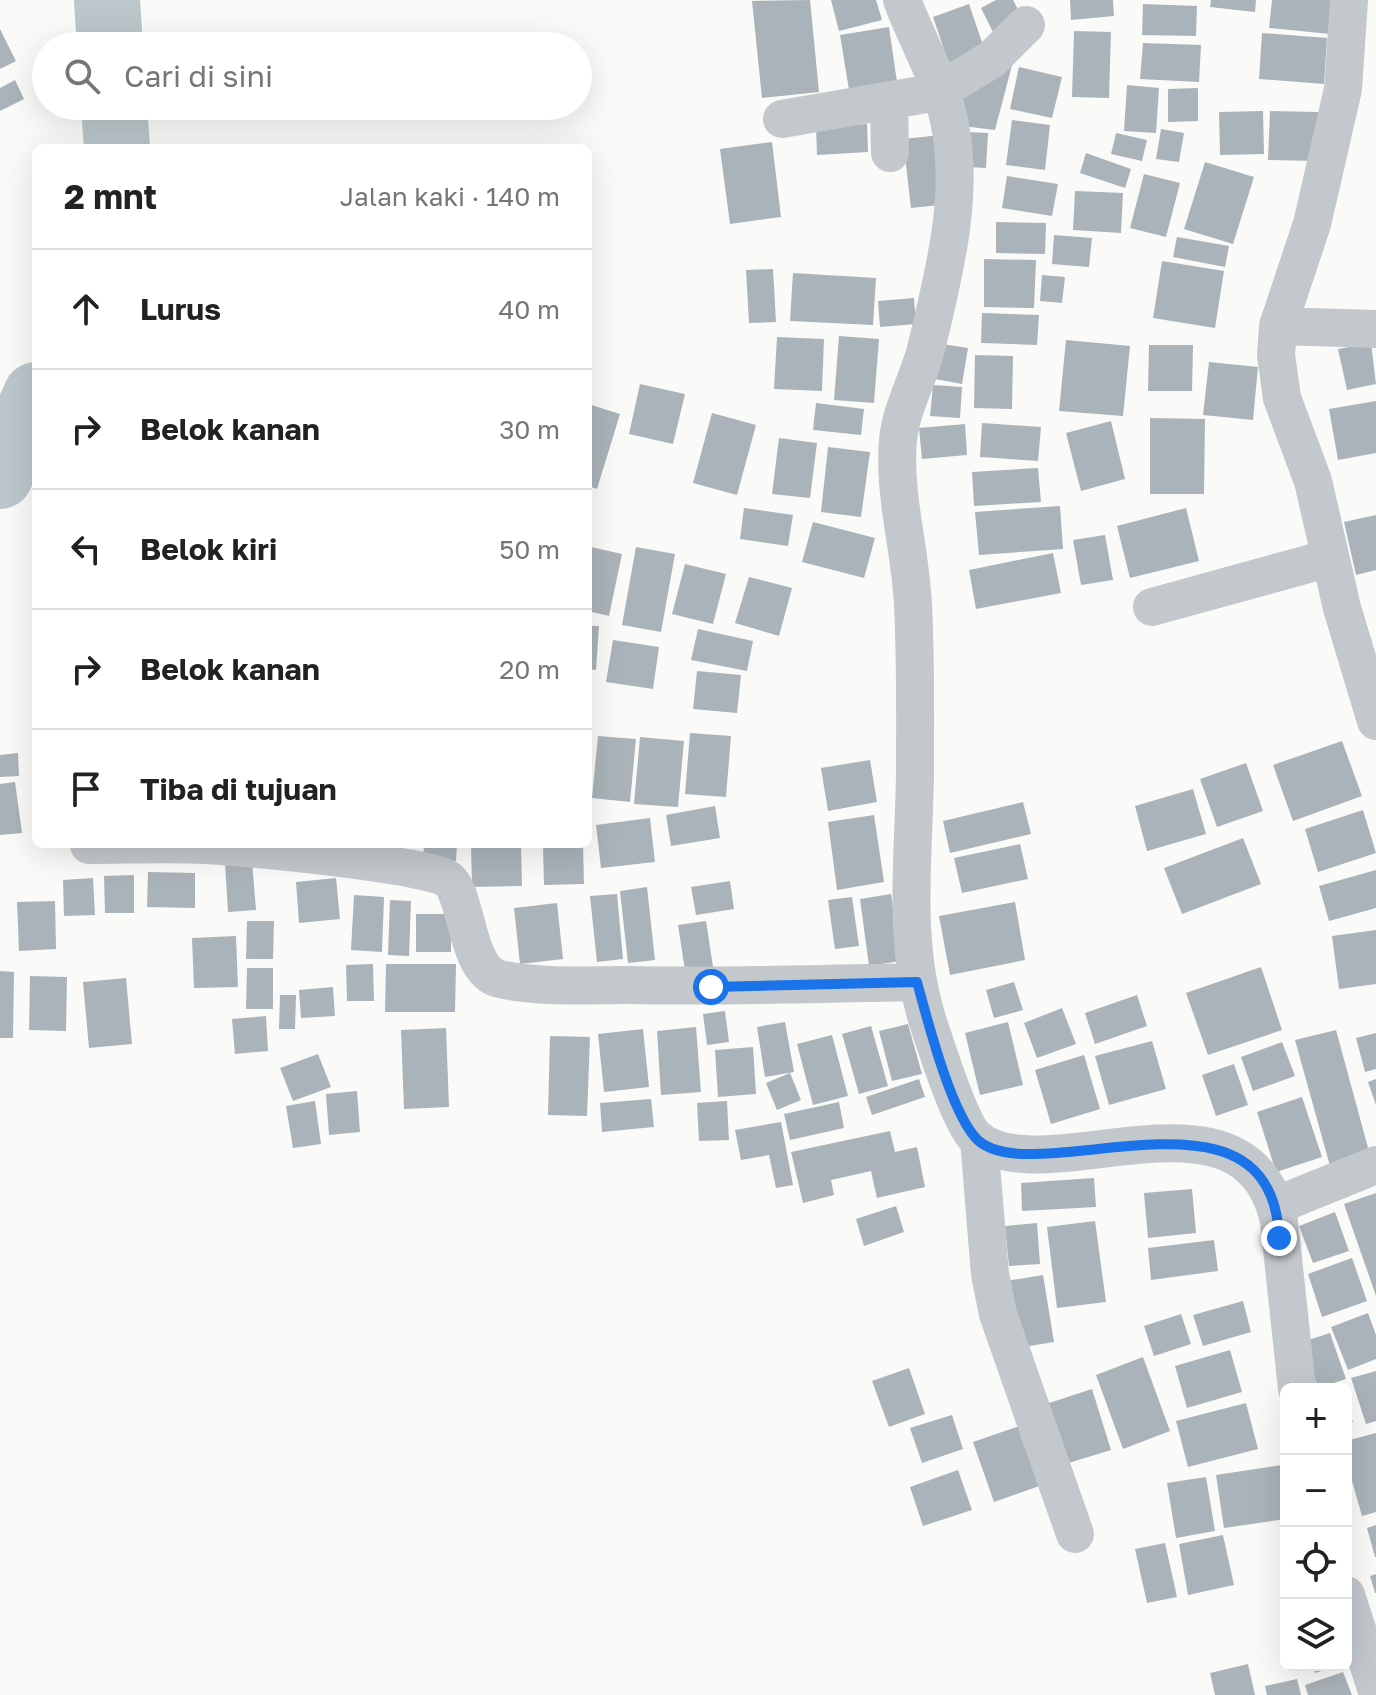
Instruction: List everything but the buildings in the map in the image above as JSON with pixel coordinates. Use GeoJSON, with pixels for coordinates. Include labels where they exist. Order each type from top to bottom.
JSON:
{"type":"FeatureCollection","features":[{"type":"Feature","properties":{"kind":"street"},"geometry":{"type":"LineString","coordinates":[[902,0],[950,121],[954,160],[949,249],[924,360],[898,437],[900,500],[913,604],[915,772],[910,900],[917,982],[957,1103],[979,1140],[991,1148],[1029,1155],[1137,1143],[1199,1146],[1232,1156],[1255,1170],[1275,1206],[1296,1383]]}},
{"type":"Feature","properties":{"kind":"street"},"geometry":{"type":"LineString","coordinates":[[1349,0],[1343,89],[1312,224],[1278,326],[1276,355],[1282,398],[1313,481],[1330,558],[1376,721]]}},
{"type":"Feature","properties":{"kind":"street"},"geometry":{"type":"LineString","coordinates":[[782,119],[938,92],[992,59],[1026,25]]}},
{"type":"Feature","properties":{"kind":"street"},"geometry":{"type":"LineString","coordinates":[[889,101],[890,153]]}},
{"type":"Feature","properties":{"kind":"street"},"geometry":{"type":"LineString","coordinates":[[1278,326],[1376,329]]}},
{"type":"Feature","properties":{"kind":"street"},"geometry":{"type":"LineString","coordinates":[[1152,607],[1330,558]]}},
{"type":"Feature","properties":{"kind":"street"},"geometry":{"type":"LineString","coordinates":[[235,848],[397,865],[438,874],[454,887],[464,923],[486,970],[496,979],[543,984],[711,987],[917,982]]}},
{"type":"Feature","properties":{"kind":"street"},"geometry":{"type":"LineString","coordinates":[[979,1140],[990,1274],[998,1314],[1075,1534]]}},
{"type":"Feature","properties":{"kind":"street"},"geometry":{"type":"LineString","coordinates":[[1275,1206],[1376,1165]]}},
{"type":"Feature","properties":{"kind":"street"},"geometry":{"type":"LineString","coordinates":[[1347,1599],[1376,1688]]}},
{"type":"Feature","properties":{"kind":"waterway"},"geometry":{"type":"LineString","coordinates":[[107,0],[109,32]]}},
{"type":"Feature","properties":{"kind":"waterway"},"geometry":{"type":"LineString","coordinates":[[115,120],[117,144]]}},
{"type":"Feature","properties":{"kind":"waterway"},"geometry":{"type":"LineString","coordinates":[[0,476],[32,404]]}},
{"type":"Feature","properties":{"kind":"route"},"geometry":{"type":"LineString","coordinates":[[711,987],[917,982],[957,1103],[974,1138],[991,1148],[1029,1155],[1137,1143],[1199,1146],[1232,1156],[1255,1170],[1275,1206],[1279,1238]]}}]}
